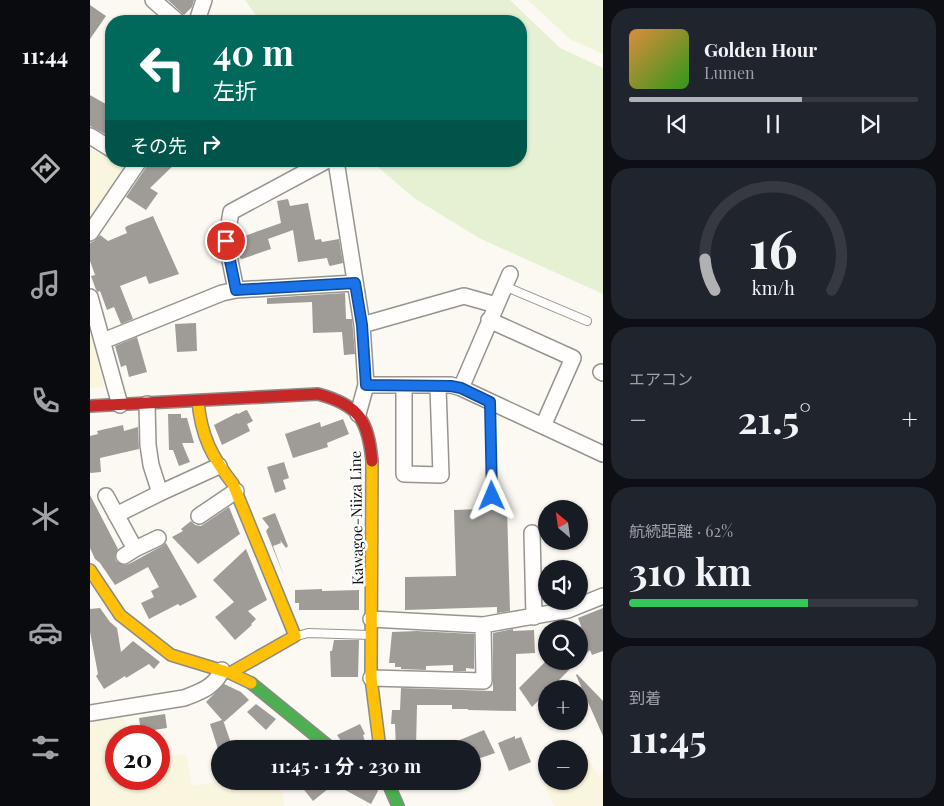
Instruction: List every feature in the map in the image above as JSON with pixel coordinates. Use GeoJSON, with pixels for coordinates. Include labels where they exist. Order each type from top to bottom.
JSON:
{"type":"FeatureCollection","features":[{"type":"Feature","properties":{"kind":"main road","name":"Kawagoe-Niiza Line"},"geometry":{"type":"LineString","coordinates":[[90,406],[318,394],[334,397],[347,403],[358,414],[366,428],[372,465],[371,678],[379,740]]}},
{"type":"Feature","properties":{"kind":"main road"},"geometry":{"type":"LineString","coordinates":[[198,401],[202,432],[219,466],[233,484],[295,636],[226,672]]}},
{"type":"Feature","properties":{"kind":"main road"},"geometry":{"type":"LineString","coordinates":[[90,570],[120,614],[171,655],[248,681],[321,740]]}},
{"type":"Feature","properties":{"kind":"main road"},"geometry":{"type":"LineString","coordinates":[[390,790],[398,806]]}},
{"type":"Feature","properties":{"kind":"street"},"geometry":{"type":"LineString","coordinates":[[153,0],[170,15]]}},
{"type":"Feature","properties":{"kind":"street"},"geometry":{"type":"LineString","coordinates":[[200,15],[204,0]]}},
{"type":"Feature","properties":{"kind":"street"},"geometry":{"type":"LineString","coordinates":[[90,136],[105,145]]}},
{"type":"Feature","properties":{"kind":"street"},"geometry":{"type":"LineString","coordinates":[[90,232],[132,167]]}},
{"type":"Feature","properties":{"kind":"street"},"geometry":{"type":"LineString","coordinates":[[236,290],[226,241],[231,212],[315,167]]}},
{"type":"Feature","properties":{"kind":"street"},"geometry":{"type":"LineString","coordinates":[[337,167],[362,325],[366,385],[358,414]]}},
{"type":"Feature","properties":{"kind":"street"},"geometry":{"type":"LineString","coordinates":[[461,388],[507,280]]}},
{"type":"Feature","properties":{"kind":"street"},"geometry":{"type":"LineString","coordinates":[[103,340],[222,293],[236,290],[355,283]]}},
{"type":"Feature","properties":{"kind":"street"},"geometry":{"type":"LineString","coordinates":[[362,325],[464,296],[496,305]]}},
{"type":"Feature","properties":{"kind":"street"},"geometry":{"type":"LineString","coordinates":[[90,297],[120,405]]}},
{"type":"Feature","properties":{"kind":"street"},"geometry":{"type":"LineString","coordinates":[[489,320],[573,358],[543,426]]}},
{"type":"Feature","properties":{"kind":"street"},"geometry":{"type":"LineString","coordinates":[[366,385],[451,386],[461,388],[603,454]]}},
{"type":"Feature","properties":{"kind":"street"},"geometry":{"type":"LineString","coordinates":[[404,386],[404,474],[441,475],[438,386]]}},
{"type":"Feature","properties":{"kind":"street"},"geometry":{"type":"LineString","coordinates":[[147,404],[148,445],[151,465],[160,493]]}},
{"type":"Feature","properties":{"kind":"street"},"geometry":{"type":"LineString","coordinates":[[116,515],[219,466]]}},
{"type":"Feature","properties":{"kind":"street"},"geometry":{"type":"LineString","coordinates":[[199,516],[236,491]]}},
{"type":"Feature","properties":{"kind":"street"},"geometry":{"type":"LineString","coordinates":[[106,496],[116,515],[129,552],[158,538]]}},
{"type":"Feature","properties":{"kind":"street"},"geometry":{"type":"LineString","coordinates":[[532,533],[534,617]]}},
{"type":"Feature","properties":{"kind":"street"},"geometry":{"type":"LineString","coordinates":[[371,619],[483,625],[568,610],[603,596]]}},
{"type":"Feature","properties":{"kind":"street"},"geometry":{"type":"LineString","coordinates":[[371,678],[484,681],[483,625]]}},
{"type":"Feature","properties":{"kind":"street"},"geometry":{"type":"LineString","coordinates":[[90,713],[184,698],[212,685],[226,672]]}},
{"type":"Feature","properties":{"kind":"lane"},"geometry":{"type":"LineString","coordinates":[[507,280],[588,321]]}},
{"type":"Feature","properties":{"kind":"lane"},"geometry":{"type":"LineString","coordinates":[[490,402],[492,496]]}},
{"type":"Feature","properties":{"kind":"lane"},"geometry":{"type":"LineString","coordinates":[[295,636],[308,633],[371,635]]}},
{"type":"Feature","properties":{"kind":"shaded area"},"geometry":{"type":"Polygon","coordinates":[[[90,149],[105,155],[105,167],[125,168],[90,218],[90,149]]]}},
{"type":"Feature","properties":{"kind":"shaded area"},"geometry":{"type":"Polygon","coordinates":[[[90,333],[92,333],[104,387],[90,388],[90,333]]]}},
{"type":"Feature","properties":{"kind":"shaded area"},"geometry":{"type":"Polygon","coordinates":[[[124,717],[126,725],[105,725],[105,790],[170,790],[170,756],[186,754],[192,786],[211,783],[211,790],[277,790],[283,793],[284,806],[90,806],[90,722],[124,717]]]}},
{"type":"Feature","properties":{"kind":"shaded area"},"geometry":{"type":"Polygon","coordinates":[[[588,759],[599,776],[603,774],[603,806],[554,806],[547,790],[588,790],[588,759]]]}},
{"type":"Feature","properties":{"kind":"green space"},"geometry":{"type":"Polygon","coordinates":[[[245,0],[510,0],[526,15],[256,15],[245,0]]]}},
{"type":"Feature","properties":{"kind":"green space"},"geometry":{"type":"Polygon","coordinates":[[[528,0],[603,0],[603,54],[570,39],[528,0]]]}},
{"type":"Feature","properties":{"kind":"green space"},"geometry":{"type":"Polygon","coordinates":[[[527,16],[560,48],[603,68],[603,294],[479,238],[414,198],[378,167],[527,167],[527,16]]]}},
{"type":"Feature","properties":{"kind":"building"},"geometry":{"type":"Polygon","coordinates":[[[168,0],[194,0],[192,7],[184,15],[168,0]]]}},
{"type":"Feature","properties":{"kind":"building"},"geometry":{"type":"Polygon","coordinates":[[[90,5],[105,15],[105,17],[90,39],[90,5]]]}},
{"type":"Feature","properties":{"kind":"building"},"geometry":{"type":"Polygon","coordinates":[[[90,95],[105,104],[105,134],[90,126],[90,95]]]}},
{"type":"Feature","properties":{"kind":"building"},"geometry":{"type":"Polygon","coordinates":[[[146,167],[172,167],[150,188],[158,193],[146,210],[126,197],[146,167]]]}},
{"type":"Feature","properties":{"kind":"building"},"geometry":{"type":"Polygon","coordinates":[[[288,199],[290,206],[308,203],[315,240],[321,239],[322,242],[339,239],[343,263],[330,266],[327,258],[298,262],[293,230],[268,239],[271,249],[242,259],[240,258],[236,239],[281,223],[277,201],[288,199]]]}},
{"type":"Feature","properties":{"kind":"building"},"geometry":{"type":"Polygon","coordinates":[[[153,216],[179,274],[149,284],[146,276],[120,286],[133,319],[121,324],[114,307],[107,310],[100,291],[96,290],[91,276],[95,275],[90,261],[90,243],[100,235],[108,241],[127,233],[125,228],[127,226],[153,216]]]}},
{"type":"Feature","properties":{"kind":"building"},"geometry":{"type":"Polygon","coordinates":[[[345,293],[346,319],[352,319],[355,354],[344,355],[342,332],[313,333],[312,302],[267,304],[267,298],[345,293]]]}},
{"type":"Feature","properties":{"kind":"building"},"geometry":{"type":"Polygon","coordinates":[[[196,323],[197,351],[177,352],[175,324],[196,323]]]}},
{"type":"Feature","properties":{"kind":"building"},"geometry":{"type":"Polygon","coordinates":[[[137,337],[147,372],[129,377],[126,365],[121,367],[115,346],[137,337]]]}},
{"type":"Feature","properties":{"kind":"building"},"geometry":{"type":"Polygon","coordinates":[[[246,410],[253,421],[247,424],[250,431],[222,445],[214,425],[246,410]]]}},
{"type":"Feature","properties":{"kind":"building"},"geometry":{"type":"Polygon","coordinates":[[[168,414],[181,414],[181,418],[187,418],[194,443],[182,443],[190,462],[179,466],[173,450],[169,450],[168,414]]]}},
{"type":"Feature","properties":{"kind":"building"},"geometry":{"type":"Polygon","coordinates":[[[343,419],[349,434],[327,443],[328,447],[293,458],[285,434],[320,422],[321,427],[343,419]]]}},
{"type":"Feature","properties":{"kind":"building"},"geometry":{"type":"Polygon","coordinates":[[[123,425],[124,431],[138,427],[139,449],[100,458],[101,472],[90,473],[90,436],[98,434],[97,431],[123,425]]]}},
{"type":"Feature","properties":{"kind":"building"},"geometry":{"type":"Polygon","coordinates":[[[284,462],[289,478],[283,480],[286,489],[275,493],[267,467],[284,462]]]}},
{"type":"Feature","properties":{"kind":"building"},"geometry":{"type":"Polygon","coordinates":[[[90,495],[118,549],[115,556],[116,561],[124,565],[129,564],[166,543],[197,597],[180,606],[178,604],[149,619],[141,603],[154,597],[151,591],[159,587],[148,567],[115,585],[100,563],[95,559],[90,548],[90,495]]]}},
{"type":"Feature","properties":{"kind":"building"},"geometry":{"type":"Polygon","coordinates":[[[229,507],[240,534],[198,564],[172,537],[183,531],[181,529],[191,521],[195,525],[201,526],[229,507]]]}},
{"type":"Feature","properties":{"kind":"building"},"geometry":{"type":"Polygon","coordinates":[[[507,508],[510,611],[497,613],[497,607],[405,610],[405,577],[456,576],[454,510],[507,508]]]}},
{"type":"Feature","properties":{"kind":"building"},"geometry":{"type":"Polygon","coordinates":[[[275,513],[288,546],[286,548],[280,540],[281,543],[273,546],[284,576],[266,531],[269,527],[262,518],[275,513]]]}},
{"type":"Feature","properties":{"kind":"building"},"geometry":{"type":"Polygon","coordinates":[[[246,549],[267,600],[248,611],[256,619],[235,640],[215,617],[234,602],[213,580],[246,549]]]}},
{"type":"Feature","properties":{"kind":"building"},"geometry":{"type":"Polygon","coordinates":[[[322,589],[322,591],[359,590],[359,610],[299,610],[299,603],[295,603],[295,590],[322,589]]]}},
{"type":"Feature","properties":{"kind":"building"},"geometry":{"type":"Polygon","coordinates":[[[100,608],[117,628],[121,652],[133,641],[160,662],[154,669],[149,664],[104,689],[96,676],[98,674],[90,632],[90,609],[100,608]]]}},
{"type":"Feature","properties":{"kind":"building"},"geometry":{"type":"Polygon","coordinates":[[[603,608],[603,651],[592,655],[590,650],[588,652],[588,620],[579,620],[578,618],[603,608]]]}},
{"type":"Feature","properties":{"kind":"building"},"geometry":{"type":"Polygon","coordinates":[[[513,629],[513,631],[534,630],[535,653],[516,654],[516,711],[452,709],[452,705],[417,705],[416,740],[396,740],[395,724],[391,724],[392,710],[400,710],[401,688],[493,691],[493,633],[513,629]]]}},
{"type":"Feature","properties":{"kind":"building"},"geometry":{"type":"Polygon","coordinates":[[[417,631],[474,634],[474,669],[466,668],[466,671],[453,671],[453,665],[426,666],[426,670],[401,669],[401,667],[395,667],[395,663],[389,663],[392,632],[417,631]]]}},
{"type":"Feature","properties":{"kind":"building"},"geometry":{"type":"Polygon","coordinates":[[[334,640],[359,640],[358,677],[331,677],[330,651],[332,651],[334,640]]]}},
{"type":"Feature","properties":{"kind":"building"},"geometry":{"type":"Polygon","coordinates":[[[538,669],[569,670],[559,680],[538,680],[538,701],[532,707],[519,688],[538,669]]]}},
{"type":"Feature","properties":{"kind":"building"},"geometry":{"type":"Polygon","coordinates":[[[577,674],[583,680],[578,680],[577,674]]]}},
{"type":"Feature","properties":{"kind":"building"},"geometry":{"type":"Polygon","coordinates":[[[224,684],[241,692],[249,700],[224,722],[223,720],[230,740],[215,740],[210,724],[222,720],[206,702],[224,684]]]}},
{"type":"Feature","properties":{"kind":"building"},"geometry":{"type":"Polygon","coordinates":[[[588,685],[603,701],[603,736],[588,702],[588,685]]]}},
{"type":"Feature","properties":{"kind":"building"},"geometry":{"type":"Polygon","coordinates":[[[256,704],[276,719],[266,730],[247,712],[256,704]]]}},
{"type":"Feature","properties":{"kind":"building"},"geometry":{"type":"Polygon","coordinates":[[[165,714],[167,725],[140,725],[139,718],[165,714]]]}},
{"type":"Feature","properties":{"kind":"building"},"geometry":{"type":"Polygon","coordinates":[[[360,724],[365,734],[363,735],[364,740],[340,740],[337,735],[360,724]]]}},
{"type":"Feature","properties":{"kind":"building"},"geometry":{"type":"Polygon","coordinates":[[[484,730],[495,753],[481,758],[481,740],[460,740],[484,730]]]}},
{"type":"Feature","properties":{"kind":"building"},"geometry":{"type":"Polygon","coordinates":[[[515,736],[515,739],[521,737],[531,762],[509,771],[498,743],[515,736]]]}},
{"type":"Feature","properties":{"kind":"building"},"geometry":{"type":"Polygon","coordinates":[[[304,790],[327,790],[313,801],[304,790]]]}},
{"type":"Feature","properties":{"kind":"building"},"geometry":{"type":"Polygon","coordinates":[[[345,790],[378,790],[371,804],[345,790]]]}},
{"type":"Feature","properties":{"kind":"traffic: fast"},"geometry":{"type":"LineString","coordinates":[[251,683],[321,740]]}},
{"type":"Feature","properties":{"kind":"traffic: fast"},"geometry":{"type":"LineString","coordinates":[[391,790],[398,806]]}},
{"type":"Feature","properties":{"kind":"traffic: slow"},"geometry":{"type":"LineString","coordinates":[[198,401],[202,425],[209,446],[219,465],[233,484],[295,636],[230,673]]}},
{"type":"Feature","properties":{"kind":"traffic: slow"},"geometry":{"type":"LineString","coordinates":[[372,461],[371,678],[379,740]]}},
{"type":"Feature","properties":{"kind":"traffic: slow"},"geometry":{"type":"LineString","coordinates":[[90,570],[120,615],[171,655],[230,673],[251,683]]}},
{"type":"Feature","properties":{"kind":"traffic: jam"},"geometry":{"type":"LineString","coordinates":[[90,406],[318,394],[343,403],[359,416],[368,435],[372,461]]}},
{"type":"Feature","properties":{"kind":"route"},"geometry":{"type":"LineString","coordinates":[[226,241],[236,290],[355,283],[362,325],[366,385],[451,386],[461,388],[490,402],[492,496]]}}]}
